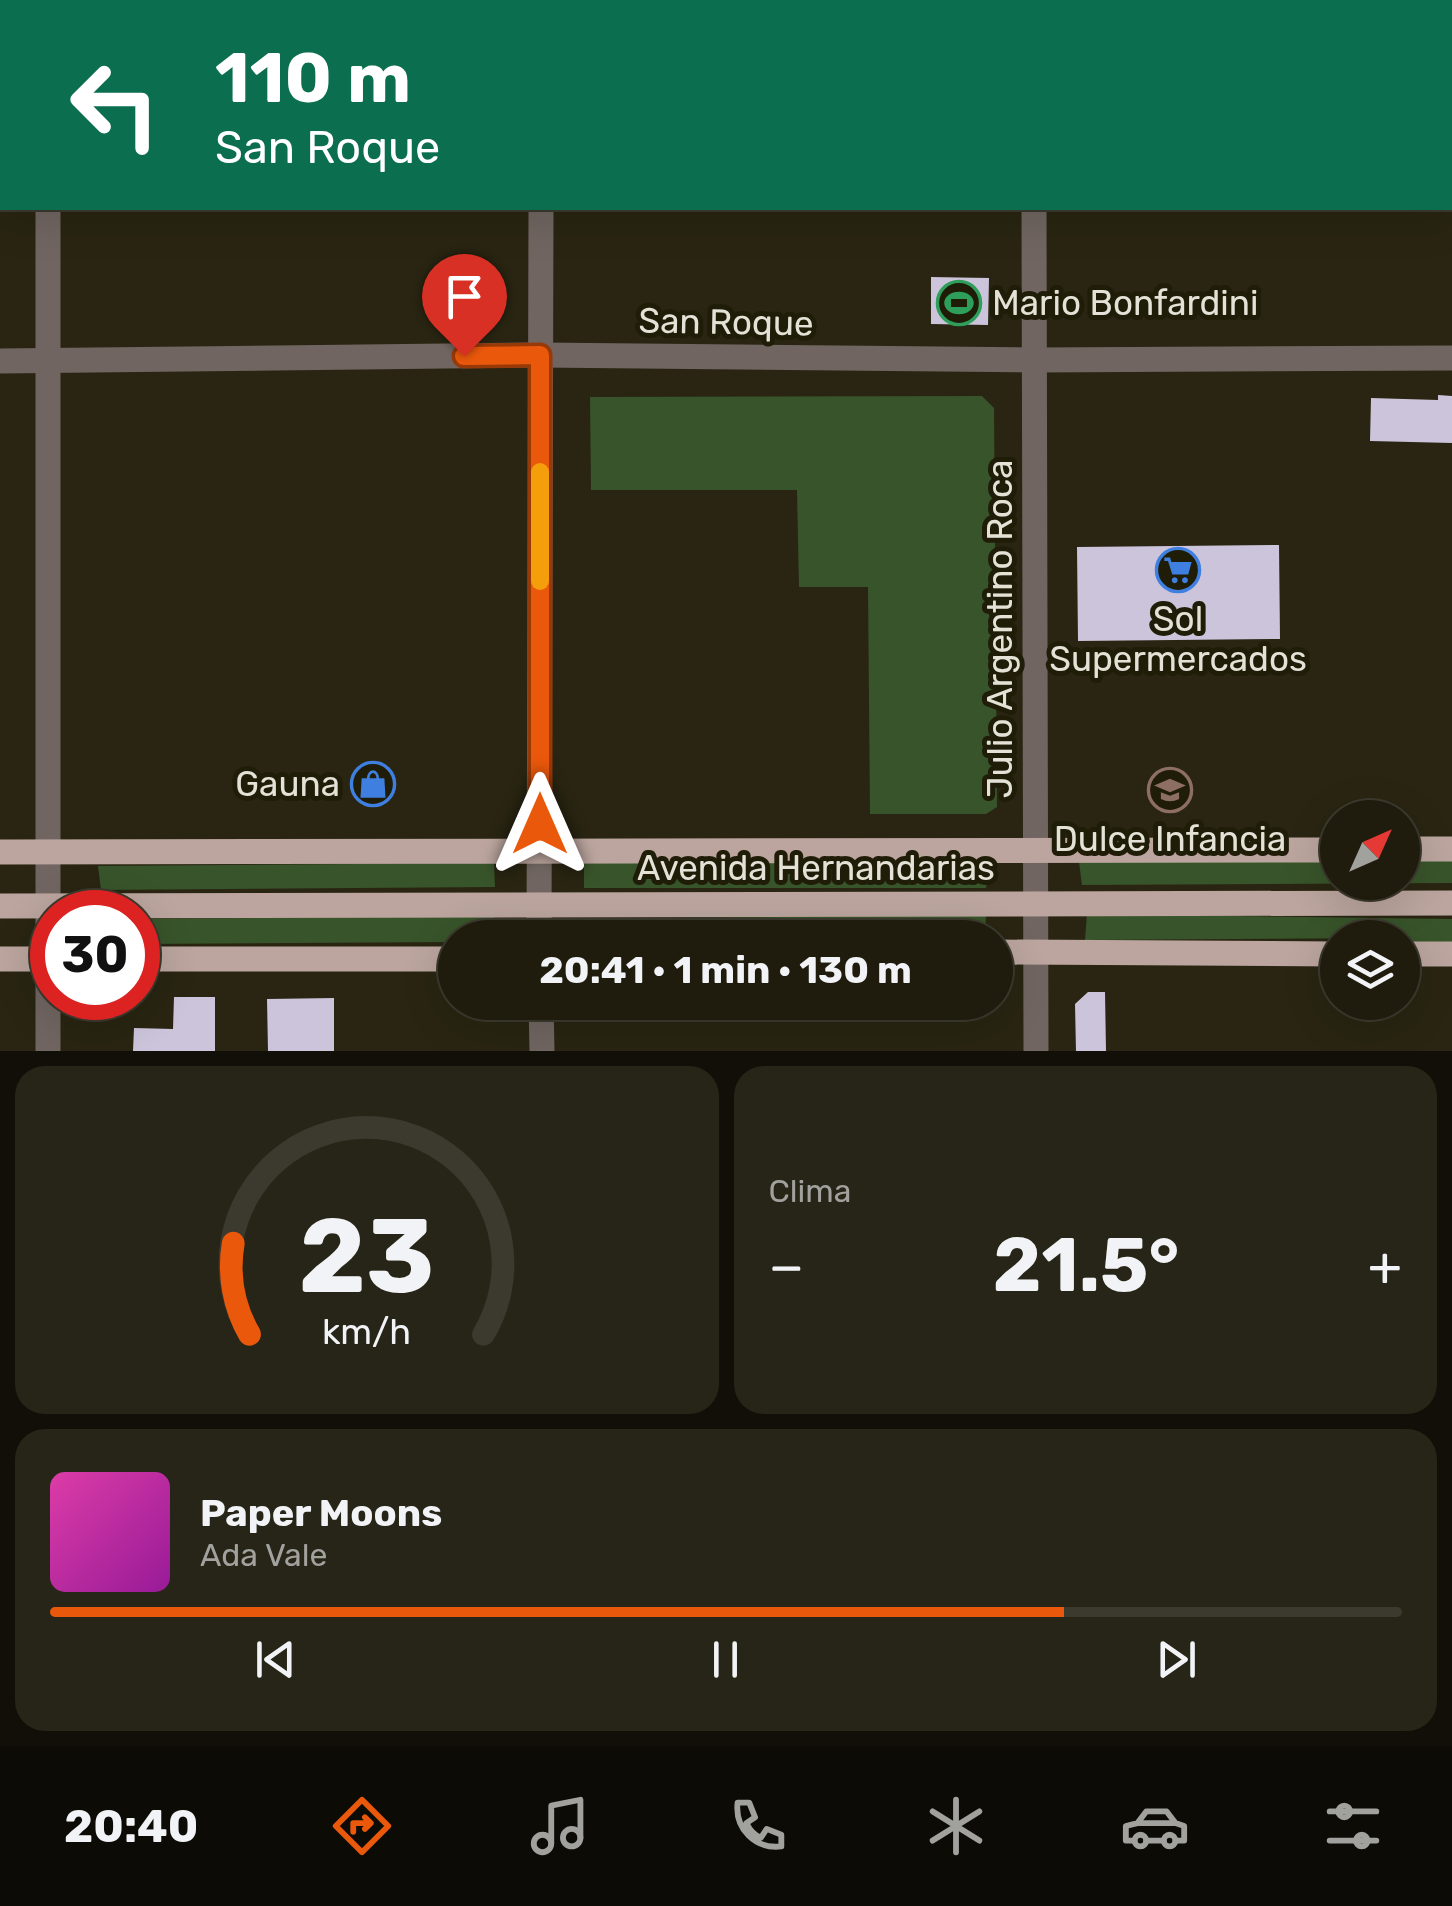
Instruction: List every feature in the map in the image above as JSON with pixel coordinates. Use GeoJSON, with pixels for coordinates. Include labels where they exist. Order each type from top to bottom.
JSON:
{"type":"FeatureCollection","features":[{"type":"Feature","properties":{"kind":"main road"},"geometry":{"type":"LineString","coordinates":[[1420,850],[1452,849]]}},
{"type":"Feature","properties":{"kind":"main road","name":"Avenida Hernandarias"},"geometry":{"type":"LineString","coordinates":[[0,852],[1320,850]]}},
{"type":"Feature","properties":{"kind":"main road","name":"Avenida Hernandarias"},"geometry":{"type":"LineString","coordinates":[[160,905],[1452,903]]}},
{"type":"Feature","properties":{"kind":"main road","name":"Avenida Hernandarias"},"geometry":{"type":"LineString","coordinates":[[0,906],[30,906]]}},
{"type":"Feature","properties":{"kind":"main road"},"geometry":{"type":"LineString","coordinates":[[1013,952],[1320,954]]}},
{"type":"Feature","properties":{"kind":"main road"},"geometry":{"type":"LineString","coordinates":[[1420,954],[1452,954]]}},
{"type":"Feature","properties":{"kind":"main road"},"geometry":{"type":"LineString","coordinates":[[0,959],[30,959]]}},
{"type":"Feature","properties":{"kind":"main road"},"geometry":{"type":"LineString","coordinates":[[160,959],[438,959]]}},
{"type":"Feature","properties":{"kind":"street"},"geometry":{"type":"LineString","coordinates":[[47,890],[48,210]]}},
{"type":"Feature","properties":{"kind":"street"},"geometry":{"type":"LineString","coordinates":[[539,920],[541,210]]}},
{"type":"Feature","properties":{"kind":"street","name":"Julio Argentino Roca"},"geometry":{"type":"LineString","coordinates":[[1034,210],[1036,1051]]}},
{"type":"Feature","properties":{"kind":"street","name":"San Roque"},"geometry":{"type":"LineString","coordinates":[[0,361],[540,355],[1034,360],[1452,358]]}},
{"type":"Feature","properties":{"kind":"street"},"geometry":{"type":"LineString","coordinates":[[48,1051],[49,1020]]}},
{"type":"Feature","properties":{"kind":"street"},"geometry":{"type":"LineString","coordinates":[[541,1020],[542,1051]]}},
{"type":"Feature","properties":{"kind":"green space"},"geometry":{"type":"Polygon","coordinates":[[[982,396],[994,408],[997,807],[986,814],[870,814],[868,587],[799,587],[797,490],[591,490],[590,397],[982,396]]]}},
{"type":"Feature","properties":{"kind":"green space"},"geometry":{"type":"Polygon","coordinates":[[[1452,858],[1452,883],[1420,883],[1420,859],[1452,858]]]}},
{"type":"Feature","properties":{"kind":"green space"},"geometry":{"type":"Polygon","coordinates":[[[1320,859],[1320,884],[1082,885],[1079,862],[1320,859]]]}},
{"type":"Feature","properties":{"kind":"green space"},"geometry":{"type":"Polygon","coordinates":[[[584,860],[990,864],[986,888],[584,888],[584,860]]]}},
{"type":"Feature","properties":{"kind":"green space"},"geometry":{"type":"Polygon","coordinates":[[[494,863],[495,887],[101,890],[98,866],[494,863]]]}},
{"type":"Feature","properties":{"kind":"green space"},"geometry":{"type":"Polygon","coordinates":[[[1087,914],[1452,919],[1452,942],[1420,942],[1420,920],[1320,920],[1320,939],[1085,940],[1087,914]]]}},
{"type":"Feature","properties":{"kind":"green space"},"geometry":{"type":"Polygon","coordinates":[[[986,915],[986,920],[586,919],[986,915]]]}},
{"type":"Feature","properties":{"kind":"green space"},"geometry":{"type":"Polygon","coordinates":[[[494,916],[494,920],[438,920],[438,942],[160,944],[160,919],[494,916]]]}},
{"type":"Feature","properties":{"kind":"building"},"geometry":{"type":"Polygon","coordinates":[[[931,277],[989,278],[988,325],[931,324],[931,277]]]}},
{"type":"Feature","properties":{"kind":"building"},"geometry":{"type":"Polygon","coordinates":[[[1438,395],[1452,396],[1452,443],[1370,441],[1371,398],[1438,400],[1438,395]]]}},
{"type":"Feature","properties":{"kind":"building","name":"Sol Supermercados"},"geometry":{"type":"Polygon","coordinates":[[[1279,545],[1280,639],[1078,641],[1077,547],[1279,545]]]}},
{"type":"Feature","properties":{"kind":"building"},"geometry":{"type":"Polygon","coordinates":[[[1088,992],[1105,992],[1106,1051],[1076,1051],[1075,1004],[1088,992]]]}},
{"type":"Feature","properties":{"kind":"building"},"geometry":{"type":"Polygon","coordinates":[[[174,997],[215,997],[215,1051],[133,1051],[134,1028],[173,1029],[174,997]]]}},
{"type":"Feature","properties":{"kind":"building"},"geometry":{"type":"Polygon","coordinates":[[[334,998],[334,1051],[268,1051],[267,999],[334,998]]]}},
{"type":"Feature","properties":{"kind":"slow traffic"},"geometry":{"type":"LineString","coordinates":[[540,472],[540,581]]}},
{"type":"Feature","properties":{"kind":"place","name":"Mario Bonfardini"},"geometry":{"type":"Point","coordinates":[959,303]}},
{"type":"Feature","properties":{"kind":"place","name":"Sol Supermercados"},"geometry":{"type":"Point","coordinates":[1178,570]}},
{"type":"Feature","properties":{"kind":"place","name":"Gauna"},"geometry":{"type":"Point","coordinates":[373,784]}},
{"type":"Feature","properties":{"kind":"place","name":"Dulce Infancia"},"geometry":{"type":"Point","coordinates":[1170,790]}},
{"type":"Feature","properties":{"kind":"route"},"geometry":{"type":"LineString","coordinates":[[464,356],[540,355],[540,824]]}}]}
